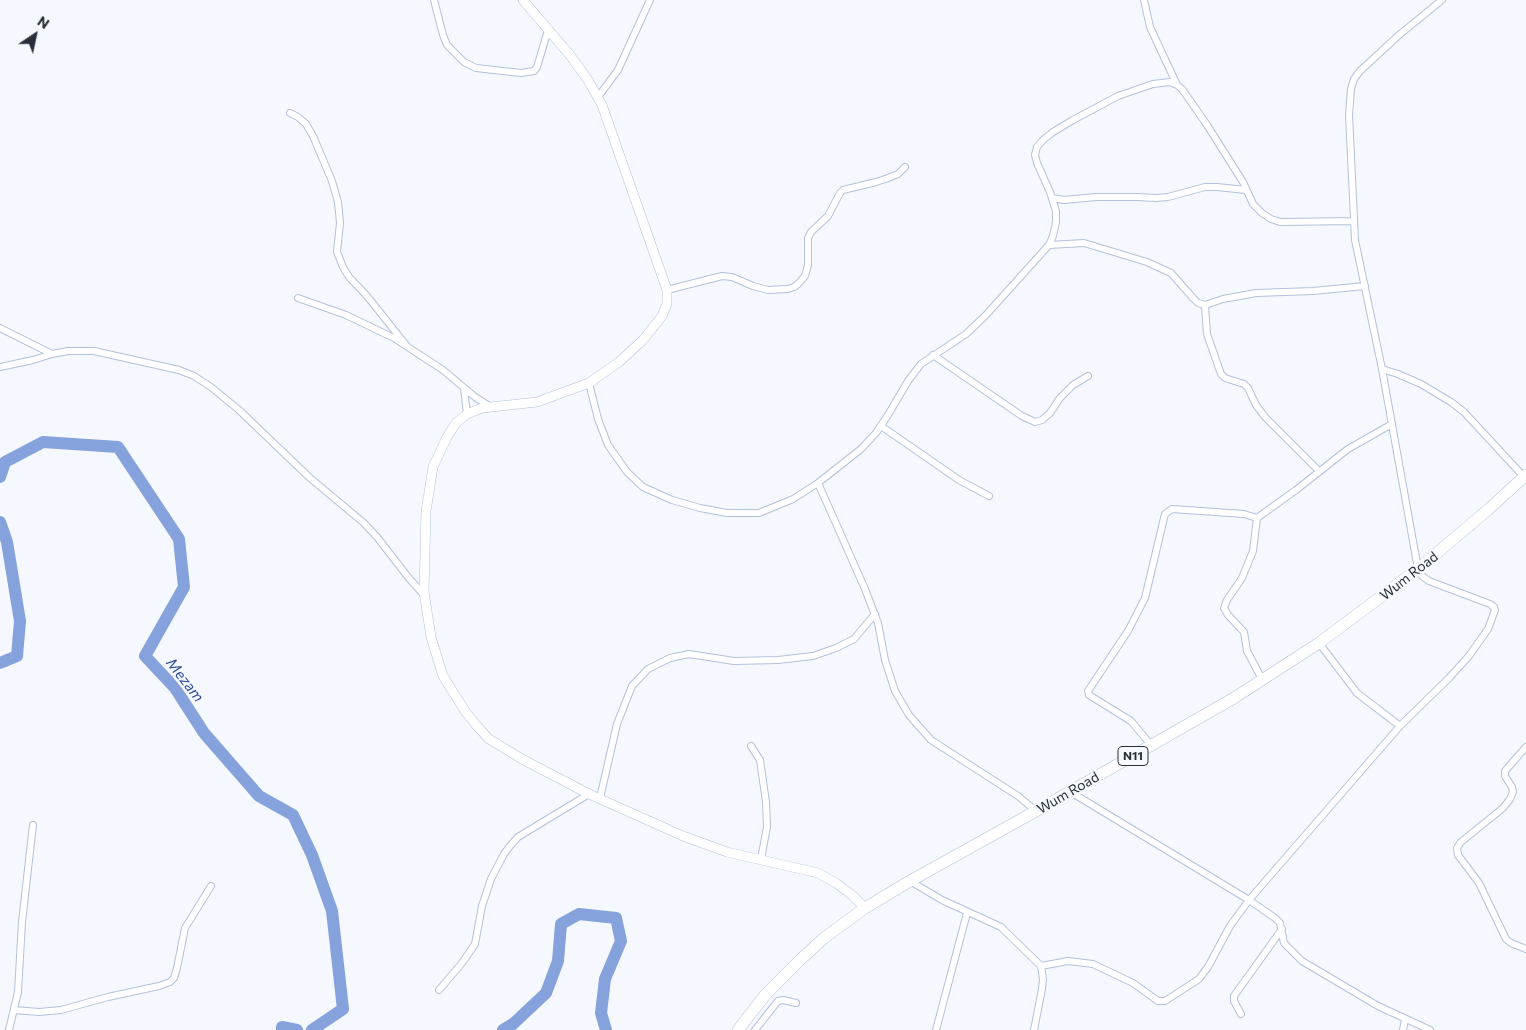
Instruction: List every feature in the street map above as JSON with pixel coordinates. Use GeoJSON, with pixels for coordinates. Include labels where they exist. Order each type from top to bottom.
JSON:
{"type":"FeatureCollection","features":[{"type":"Feature","properties":{"kind":"highway","name":"Wum Road"},"geometry":{"type":"LineString","coordinates":[[738,1030],[766,994],[800,960],[824,938],[865,908],[1234,698],[1319,643],[1418,569],[1525,478]]}},
{"type":"Feature","properties":{"kind":"street"},"geometry":{"type":"LineString","coordinates":[[434,0],[447,45],[464,62],[476,68],[520,73],[534,71],[537,67],[548,30]]}},
{"type":"Feature","properties":{"kind":"street"},"geometry":{"type":"LineString","coordinates":[[523,0],[583,74],[602,104],[667,290],[667,304],[662,316],[643,340],[619,362],[589,383],[537,402],[482,408],[467,414],[456,423],[447,437],[433,468],[426,511],[424,596],[431,637],[443,676],[464,710],[489,739],[522,759],[590,794],[683,836],[727,852],[818,873],[841,886],[865,908]]}},
{"type":"Feature","properties":{"kind":"street"},"geometry":{"type":"LineString","coordinates":[[598,97],[618,70],[650,0]]}},
{"type":"Feature","properties":{"kind":"street"},"geometry":{"type":"LineString","coordinates":[[1144,0],[1150,26],[1177,84],[1207,125],[1243,182],[1253,204],[1262,213],[1280,222],[1354,221]]}},
{"type":"Feature","properties":{"kind":"street"},"geometry":{"type":"LineString","coordinates":[[1041,966],[1068,962],[1093,964],[1133,983],[1158,1001],[1165,1001],[1199,978],[1208,967],[1230,926],[1249,900],[1400,726],[1469,656],[1488,629],[1495,610],[1494,607],[1429,581],[1422,576],[1418,569],[1382,369],[1355,240],[1349,115],[1350,88],[1360,71],[1442,0]]}},
{"type":"Feature","properties":{"kind":"street"},"geometry":{"type":"LineString","coordinates":[[589,383],[598,419],[608,445],[627,472],[643,487],[672,500],[727,513],[759,513],[793,499],[818,483],[861,449],[881,426],[920,364],[966,334],[986,315],[1049,245],[1056,222],[1054,205],[1035,155],[1037,148],[1043,140],[1073,120],[1118,96],[1153,84],[1170,82],[1177,84]]}},
{"type":"Feature","properties":{"kind":"street"},"geometry":{"type":"LineString","coordinates":[[290,113],[306,124],[332,181],[338,202],[340,223],[338,252],[343,267],[349,277],[367,296],[406,345]]}},
{"type":"Feature","properties":{"kind":"street"},"geometry":{"type":"LineString","coordinates":[[667,290],[722,276],[768,290],[794,287],[805,276],[808,265],[808,238],[811,232],[828,216],[840,193],[847,188],[888,178],[898,174],[905,167]]}},
{"type":"Feature","properties":{"kind":"street"},"geometry":{"type":"LineString","coordinates":[[1052,198],[1064,200],[1096,197],[1162,198],[1205,187],[1246,190]]}},
{"type":"Feature","properties":{"kind":"street"},"geometry":{"type":"LineString","coordinates":[[1054,205],[1064,200]]}},
{"type":"Feature","properties":{"kind":"street"},"geometry":{"type":"LineString","coordinates":[[1049,245],[1084,243],[1147,262],[1171,273],[1193,298],[1204,305],[1223,299],[1256,293],[1313,291],[1364,286]]}},
{"type":"Feature","properties":{"kind":"street"},"geometry":{"type":"LineString","coordinates":[[298,298],[346,315],[394,338],[443,370],[491,407]]}},
{"type":"Feature","properties":{"kind":"street"},"geometry":{"type":"LineString","coordinates":[[1204,305],[1207,334],[1221,374],[1225,378],[1244,384],[1265,417],[1319,471]]}},
{"type":"Feature","properties":{"kind":"street"},"geometry":{"type":"LineString","coordinates":[[0,328],[52,354]]}},
{"type":"Feature","properties":{"kind":"street"},"geometry":{"type":"LineString","coordinates":[[0,367],[68,351],[94,351],[179,370],[200,379],[239,410],[310,478],[364,523],[424,596]]}},
{"type":"Feature","properties":{"kind":"street"},"geometry":{"type":"LineString","coordinates":[[933,355],[1022,416],[1035,422],[1042,420],[1050,413],[1060,398],[1074,384],[1088,376]]}},
{"type":"Feature","properties":{"kind":"street"},"geometry":{"type":"LineString","coordinates":[[1382,369],[1421,384],[1458,407],[1525,478]]}},
{"type":"Feature","properties":{"kind":"street"},"geometry":{"type":"LineString","coordinates":[[464,388],[467,414]]}},
{"type":"Feature","properties":{"kind":"street"},"geometry":{"type":"LineString","coordinates":[[1262,680],[1247,651],[1244,632],[1224,608],[1227,600],[1242,578],[1253,551],[1257,518],[1348,449],[1392,424]]}},
{"type":"Feature","properties":{"kind":"street"},"geometry":{"type":"LineString","coordinates":[[881,426],[959,480],[989,496]]}},
{"type":"Feature","properties":{"kind":"street"},"geometry":{"type":"LineString","coordinates":[[818,483],[875,614],[883,641],[885,660],[895,691],[909,715],[931,740],[1018,796],[1036,812]]}},
{"type":"Feature","properties":{"kind":"street"},"geometry":{"type":"LineString","coordinates":[[1151,745],[1131,720],[1090,696],[1088,691],[1128,631],[1145,598],[1164,514],[1172,509],[1244,514],[1257,518]]}},
{"type":"Feature","properties":{"kind":"street"},"geometry":{"type":"LineString","coordinates":[[600,798],[617,724],[632,686],[648,669],[670,658],[689,654],[734,661],[778,660],[813,656],[854,639],[875,614]]}},
{"type":"Feature","properties":{"kind":"street"},"geometry":{"type":"LineString","coordinates":[[1319,643],[1358,693],[1400,726]]}},
{"type":"Feature","properties":{"kind":"street"},"geometry":{"type":"LineString","coordinates":[[751,746],[760,760],[766,802],[767,827],[761,860]]}},
{"type":"Feature","properties":{"kind":"street"},"geometry":{"type":"LineString","coordinates":[[1526,747],[1505,771],[1505,776],[1512,787],[1510,799],[1503,808],[1461,842],[1457,848],[1458,855],[1479,883],[1506,938],[1526,949]]}},
{"type":"Feature","properties":{"kind":"street"},"geometry":{"type":"LineString","coordinates":[[1069,791],[1249,900],[1275,918],[1280,923],[1284,943],[1287,948],[1302,961],[1363,998],[1430,1030]]}},
{"type":"Feature","properties":{"kind":"street"},"geometry":{"type":"LineString","coordinates":[[439,990],[475,944],[482,906],[491,879],[510,846],[518,837],[590,794]]}},
{"type":"Feature","properties":{"kind":"street"},"geometry":{"type":"LineString","coordinates":[[9,1030],[18,992],[22,922],[34,825]]}},
{"type":"Feature","properties":{"kind":"street"},"geometry":{"type":"LineString","coordinates":[[910,882],[1001,928],[1041,966],[1042,989],[1034,1030]]}},
{"type":"Feature","properties":{"kind":"street"},"geometry":{"type":"LineString","coordinates":[[14,1010],[39,1012],[60,1010],[170,982],[174,978],[177,968],[185,928],[211,886]]}},
{"type":"Feature","properties":{"kind":"street"},"geometry":{"type":"LineString","coordinates":[[936,1030],[967,912]]}},
{"type":"Feature","properties":{"kind":"street"},"geometry":{"type":"LineString","coordinates":[[1241,1014],[1234,1001],[1234,996],[1282,929]]}},
{"type":"Feature","properties":{"kind":"street"},"geometry":{"type":"LineString","coordinates":[[755,1030],[778,1001],[783,1000],[796,1003]]}},
{"type":"Feature","properties":{"kind":"street"},"geometry":{"type":"LineString","coordinates":[[1403,1030],[1405,1019]]}},
{"type":"Feature","properties":{"kind":"waterway","name":"Mezam"},"geometry":{"type":"LineString","coordinates":[[0,477],[5,462],[43,442],[118,447],[179,539],[184,587],[145,656],[175,688],[204,733],[259,796],[293,815],[312,855],[332,911],[343,1009],[312,1030]]}},
{"type":"Feature","properties":{"kind":"waterway","name":"Mezam"},"geometry":{"type":"LineString","coordinates":[[0,522],[7,542],[20,621],[17,656],[0,663]]}},
{"type":"Feature","properties":{"kind":"waterway","name":"Mezam"},"geometry":{"type":"LineString","coordinates":[[503,1030],[513,1024],[546,993],[558,961],[561,924],[579,914],[616,918],[621,941],[605,979],[601,1013],[606,1030]]}},
{"type":"Feature","properties":{"kind":"waterway","name":"Mezam"},"geometry":{"type":"LineString","coordinates":[[282,1030],[282,1027],[297,1030]]}}]}
